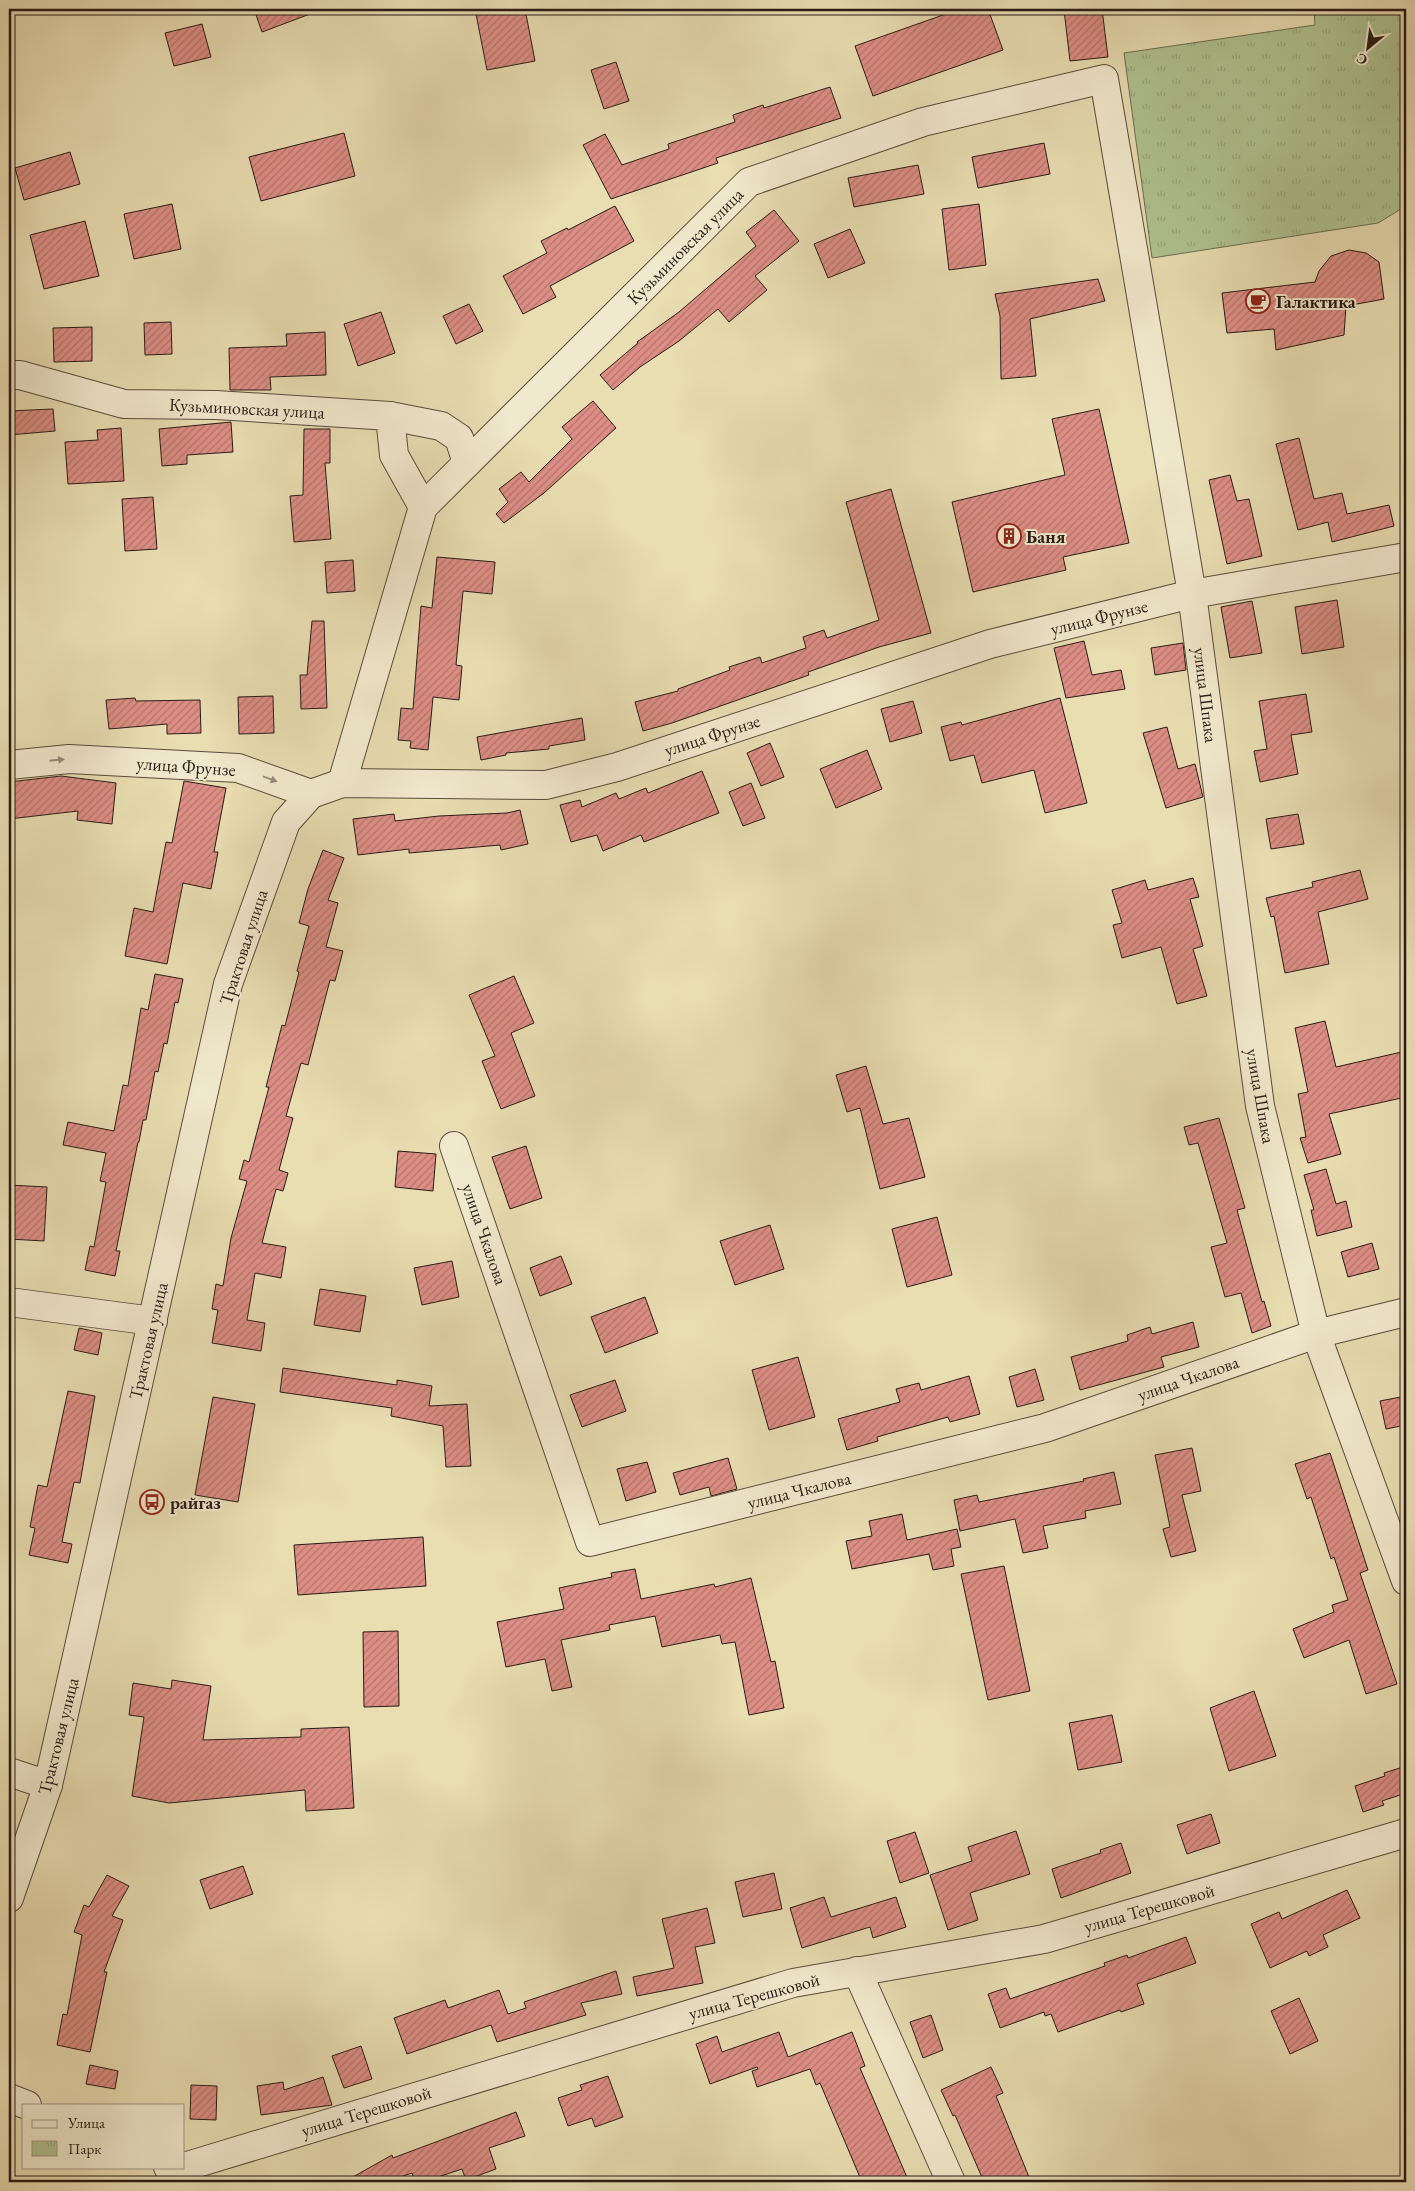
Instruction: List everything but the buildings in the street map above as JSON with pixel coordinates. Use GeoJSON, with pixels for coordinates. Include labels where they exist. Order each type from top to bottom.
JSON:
{"type":"FeatureCollection","features":[{"type":"Feature","properties":{"kind":"street","name":"Кузьминовская улица"},"geometry":{"type":"LineString","coordinates":[[342,783],[423,507],[750,182],[924,122],[1104,79]]}},
{"type":"Feature","properties":{"kind":"street","name":"улица Шпака"},"geometry":{"type":"LineString","coordinates":[[1104,79],[1192,594],[1260,1106],[1316,1334],[1406,1581]]}},
{"type":"Feature","properties":{"kind":"street","name":"Кузьминовская улица"},"geometry":{"type":"LineString","coordinates":[[9,374],[20,375],[124,404],[216,405],[390,416],[441,426],[459,438],[467,463]]}},
{"type":"Feature","properties":{"kind":"street"},"geometry":{"type":"LineString","coordinates":[[390,416],[394,454],[423,507]]}},
{"type":"Feature","properties":{"kind":"street","name":"улица Фрунзе"},"geometry":{"type":"LineString","coordinates":[[9,765],[69,759],[238,768],[311,794],[342,783],[546,785],[617,767],[990,644],[1192,594],[1406,557]]}},
{"type":"Feature","properties":{"kind":"street","name":"Трактовая улица"},"geometry":{"type":"LineString","coordinates":[[9,1898],[48,1785],[228,984],[286,822],[311,794]]}},
{"type":"Feature","properties":{"kind":"street","name":"улица Чкалова"},"geometry":{"type":"LineString","coordinates":[[454,1146],[590,1542],[1045,1428],[1316,1334],[1406,1312]]}},
{"type":"Feature","properties":{"kind":"street"},"geometry":{"type":"LineString","coordinates":[[9,1302],[153,1321]]}},
{"type":"Feature","properties":{"kind":"street"},"geometry":{"type":"LineString","coordinates":[[9,1772],[48,1785]]}},
{"type":"Feature","properties":{"kind":"street","name":"улица Терешковой"},"geometry":{"type":"LineString","coordinates":[[175,2173],[792,1983],[1044,1939],[1406,1832]]}},
{"type":"Feature","properties":{"kind":"street"},"geometry":{"type":"LineString","coordinates":[[857,1971],[951,2182]]}},
{"type":"Feature","properties":{"kind":"street"},"geometry":{"type":"LineString","coordinates":[[9,2098],[24,2104]]}},
{"type":"Feature","properties":{"kind":"green space"},"geometry":{"type":"Polygon","coordinates":[[[1314,9],[1406,9],[1406,206],[1378,223],[1152,258],[1124,53],[1315,25],[1314,9]]]}},
{"type":"Feature","properties":{"kind":"place","name":"Галактика"},"geometry":{"type":"Point","coordinates":[1258,301]}},
{"type":"Feature","properties":{"kind":"place","name":"Баня"},"geometry":{"type":"Point","coordinates":[1009,536]}},
{"type":"Feature","properties":{"kind":"place","name":"райгаз"},"geometry":{"type":"Point","coordinates":[152,1502]}}]}
